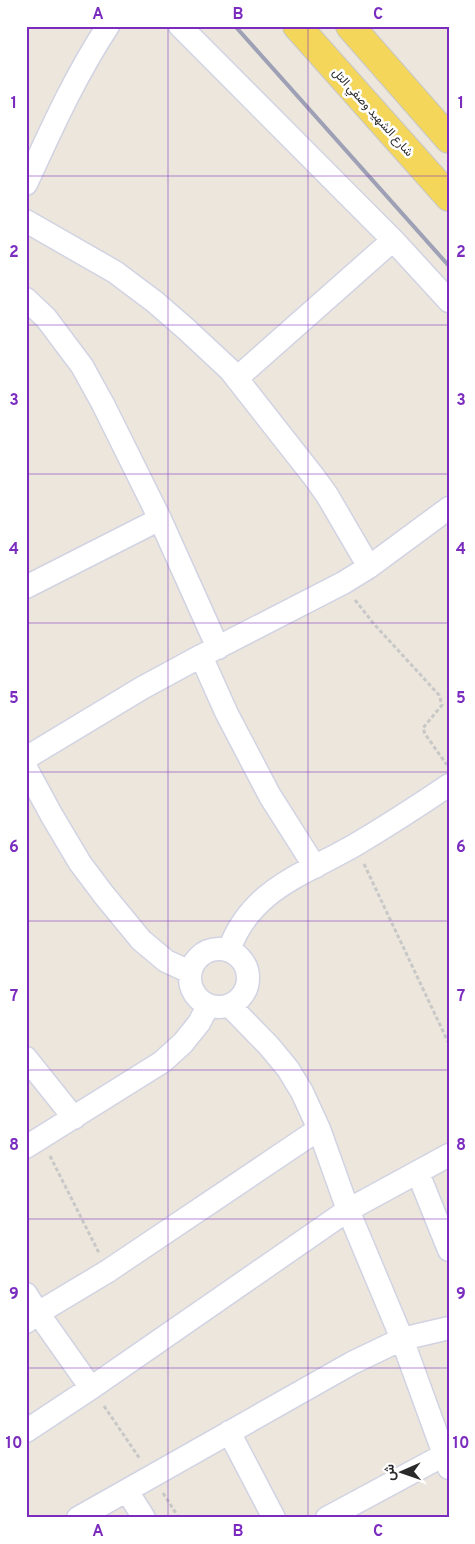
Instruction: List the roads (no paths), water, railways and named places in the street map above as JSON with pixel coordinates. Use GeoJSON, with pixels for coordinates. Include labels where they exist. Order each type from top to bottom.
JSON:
{"type":"FeatureCollection","features":[{"type":"Feature","properties":{"kind":"main road","name":"شارع الشهيد وصفي التل"},"geometry":{"type":"LineString","coordinates":[[297,26],[449,197]]}},
{"type":"Feature","properties":{"kind":"main road"},"geometry":{"type":"LineString","coordinates":[[350,26],[449,139]]}},
{"type":"Feature","properties":{"kind":"street"},"geometry":{"type":"LineString","coordinates":[[26,184],[67,96],[92,50],[108,26]]}},
{"type":"Feature","properties":{"kind":"street"},"geometry":{"type":"LineString","coordinates":[[180,26],[393,240],[449,301]]}},
{"type":"Feature","properties":{"kind":"street"},"geometry":{"type":"LineString","coordinates":[[26,221],[115,272],[186,329],[230,370],[314,477],[369,567]]}},
{"type":"Feature","properties":{"kind":"street"},"geometry":{"type":"LineString","coordinates":[[237,378],[393,240]]}},
{"type":"Feature","properties":{"kind":"street"},"geometry":{"type":"LineString","coordinates":[[26,299],[46,318],[82,366],[103,404],[160,519],[210,652],[227,714],[270,796],[315,867]]}},
{"type":"Feature","properties":{"kind":"street"},"geometry":{"type":"LineString","coordinates":[[26,758],[142,688],[343,584],[449,508]]}},
{"type":"Feature","properties":{"kind":"street"},"geometry":{"type":"LineString","coordinates":[[26,587],[160,519]]}},
{"type":"Feature","properties":{"kind":"street"},"geometry":{"type":"LineString","coordinates":[[26,768],[80,863],[125,922],[141,940],[166,961],[190,972]]}},
{"type":"Feature","properties":{"kind":"street"},"geometry":{"type":"LineString","coordinates":[[229,950],[237,930],[257,903],[280,887],[404,815],[449,785]]}},
{"type":"Feature","properties":{"kind":"street"},"geometry":{"type":"LineString","coordinates":[[212,949],[229,950],[244,961],[248,971],[248,982],[245,992],[239,1000],[230,1006],[218,1008],[208,1006],[196,998],[190,986],[190,972],[195,960],[205,952],[212,949]]}},
{"type":"Feature","properties":{"kind":"street"},"geometry":{"type":"LineString","coordinates":[[34,1142],[162,1062],[183,1043],[199,1023],[208,1006]]}},
{"type":"Feature","properties":{"kind":"street"},"geometry":{"type":"LineString","coordinates":[[230,1006],[269,1046],[288,1069],[302,1092],[319,1129],[348,1210],[402,1339],[446,1462],[327,1518]]}},
{"type":"Feature","properties":{"kind":"street"},"geometry":{"type":"LineString","coordinates":[[26,1058],[74,1118]]}},
{"type":"Feature","properties":{"kind":"street"},"geometry":{"type":"LineString","coordinates":[[32,1317],[108,1271],[319,1129]]}},
{"type":"Feature","properties":{"kind":"street"},"geometry":{"type":"LineString","coordinates":[[26,1431],[348,1210],[449,1155]]}},
{"type":"Feature","properties":{"kind":"street"},"geometry":{"type":"LineString","coordinates":[[418,1173],[449,1250]]}},
{"type":"Feature","properties":{"kind":"street"},"geometry":{"type":"LineString","coordinates":[[26,1294],[32,1317],[91,1388]]}},
{"type":"Feature","properties":{"kind":"street"},"geometry":{"type":"LineString","coordinates":[[78,1518],[352,1364],[402,1339],[449,1328]]}},
{"type":"Feature","properties":{"kind":"street"},"geometry":{"type":"LineString","coordinates":[[229,1432],[274,1518]]}},
{"type":"Feature","properties":{"kind":"street"},"geometry":{"type":"LineString","coordinates":[[128,1491],[144,1518]]}},
{"type":"Feature","properties":{"kind":"railway"},"geometry":{"type":"LineString","coordinates":[[235,26],[449,266]]}}]}
